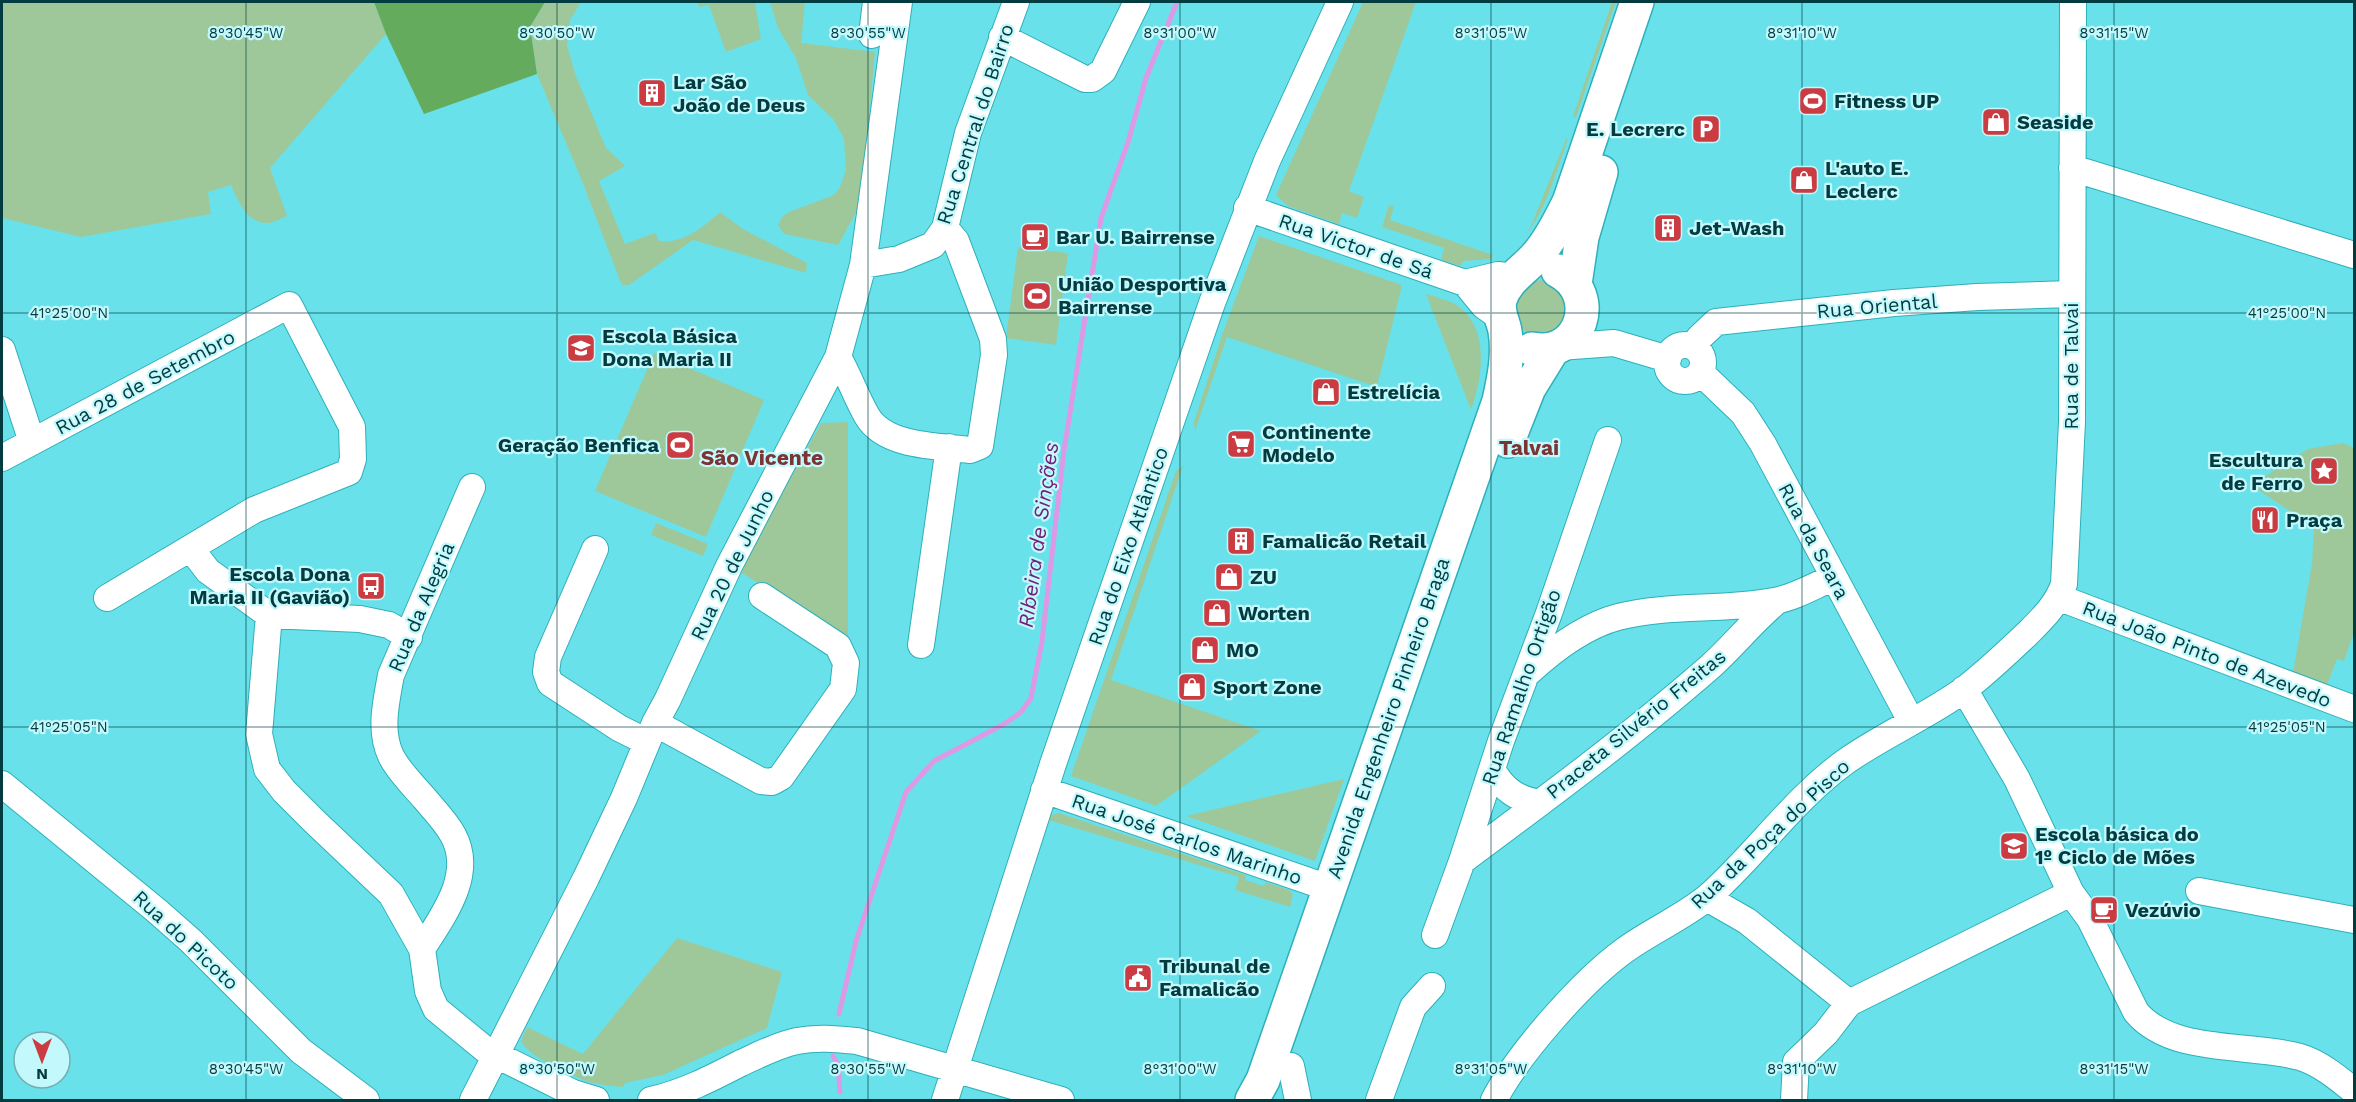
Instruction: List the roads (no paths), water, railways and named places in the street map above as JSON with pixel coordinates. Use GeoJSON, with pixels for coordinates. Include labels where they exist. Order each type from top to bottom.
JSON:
{"type":"FeatureCollection","features":[{"type":"Feature","properties":{"kind":"main road","name":"Avenida Engenheiro Pinheiro Braga"},"geometry":{"type":"LineString","coordinates":[[1252,1101],[1263,1080],[1499,401],[1505,370],[1500,302],[1504,288],[1539,254],[1569,202],[1637,2]]}},
{"type":"Feature","properties":{"kind":"main road","name":"Avenida Engenheiro Pinheiro Braga"},"geometry":{"type":"LineString","coordinates":[[1279,1101],[1327,957],[1520,407],[1529,388],[1556,348],[1569,340],[1582,319],[1583,306],[1577,289],[1582,237],[1590,205],[1658,2]]}},
{"type":"Feature","properties":{"kind":"main road"},"geometry":{"type":"LineString","coordinates":[[1517,275],[1531,268],[1543,267],[1566,275],[1577,289]]}},
{"type":"Feature","properties":{"kind":"main road"},"geometry":{"type":"LineString","coordinates":[[1502,324],[1514,341],[1526,348],[1539,351],[1556,348]]}},
{"type":"Feature","properties":{"kind":"street"},"geometry":{"type":"LineString","coordinates":[[872,35],[876,2]]}},
{"type":"Feature","properties":{"kind":"street","name":"Rua 20 de Junho"},"geometry":{"type":"LineString","coordinates":[[474,1101],[586,878],[729,566],[838,357],[863,265],[899,2]]}},
{"type":"Feature","properties":{"kind":"street","name":"Rua Central do Bairro"},"geometry":{"type":"LineString","coordinates":[[863,265],[899,259],[933,245],[945,228],[968,133],[1016,2]]}},
{"type":"Feature","properties":{"kind":"street"},"geometry":{"type":"LineString","coordinates":[[1002,37],[1085,79],[1092,79],[1103,71],[1137,2]]}},
{"type":"Feature","properties":{"kind":"street","name":"Rua do Eixo Atlântico"},"geometry":{"type":"LineString","coordinates":[[945,1101],[1044,790],[1204,325],[1247,208],[1340,2]]}},
{"type":"Feature","properties":{"kind":"street","name":"Rua de Talvai"},"geometry":{"type":"LineString","coordinates":[[2060,598],[2064,584],[2072,422],[2073,2]]}},
{"type":"Feature","properties":{"kind":"street"},"geometry":{"type":"LineString","coordinates":[[2072,168],[2355,255]]}},
{"type":"Feature","properties":{"kind":"street","name":"Rua Victor de Sá"},"geometry":{"type":"LineString","coordinates":[[1247,208],[1465,283]]}},
{"type":"Feature","properties":{"kind":"street"},"geometry":{"type":"LineString","coordinates":[[838,357],[868,417],[877,428],[888,435],[901,440],[949,447],[975,450],[980,446],[994,355],[993,339],[956,241],[945,228]]}},
{"type":"Feature","properties":{"kind":"street"},"geometry":{"type":"LineString","coordinates":[[1502,324],[1465,283],[1498,275],[1517,275]]}},
{"type":"Feature","properties":{"kind":"street"},"geometry":{"type":"LineString","coordinates":[[1577,289],[1614,343]]}},
{"type":"Feature","properties":{"kind":"street","name":"Rua Oriental"},"geometry":{"type":"LineString","coordinates":[[1695,348],[1699,338],[1716,322],[1894,303],[1977,297],[2072,294]]}},
{"type":"Feature","properties":{"kind":"street","name":"Rua 28 de Setembro"},"geometry":{"type":"LineString","coordinates":[[2,458],[289,305],[352,427],[353,459],[349,472],[254,510],[191,549]]}},
{"type":"Feature","properties":{"kind":"street"},"geometry":{"type":"LineString","coordinates":[[1556,348],[1614,343],[1668,359]]}},
{"type":"Feature","properties":{"kind":"street"},"geometry":{"type":"LineString","coordinates":[[1681,346],[1695,348],[1702,357],[1701,373],[1686,382],[1676,379],[1668,370],[1668,359],[1672,351],[1681,346]]}},
{"type":"Feature","properties":{"kind":"street"},"geometry":{"type":"LineString","coordinates":[[2,350],[32,442]]}},
{"type":"Feature","properties":{"kind":"street","name":"Rua da Seara"},"geometry":{"type":"LineString","coordinates":[[1701,373],[1743,413],[1763,444],[1911,721]]}},
{"type":"Feature","properties":{"kind":"street","name":"Rua Ramalho Ortigão"},"geometry":{"type":"LineString","coordinates":[[1435,935],[1608,440]]}},
{"type":"Feature","properties":{"kind":"street"},"geometry":{"type":"LineString","coordinates":[[921,645],[949,447]]}},
{"type":"Feature","properties":{"kind":"street","name":"Rua da Alegria"},"geometry":{"type":"LineString","coordinates":[[422,948],[448,908],[458,884],[459,849],[454,837],[391,756],[384,732],[391,675],[472,487]]}},
{"type":"Feature","properties":{"kind":"street"},"geometry":{"type":"LineString","coordinates":[[107,598],[191,549],[208,571],[269,615],[360,619],[389,625],[409,637]]}},
{"type":"Feature","properties":{"kind":"street"},"geometry":{"type":"LineString","coordinates":[[595,549],[548,657],[546,672],[550,683],[619,728],[651,732],[761,781],[772,782],[781,777],[843,688],[846,663],[838,646],[762,596]]}},
{"type":"Feature","properties":{"kind":"street","name":"Praceta Silvério Freitas"},"geometry":{"type":"LineString","coordinates":[[1525,677],[1550,652],[1580,634],[1616,617],[1642,612],[1740,606],[1777,601],[1833,578]]}},
{"type":"Feature","properties":{"kind":"street"},"geometry":{"type":"LineString","coordinates":[[2060,598],[2001,660],[1964,689],[2017,779],[2071,893],[2090,919],[2136,1012],[2144,1022],[2159,1031],[2200,1043],[2301,1057],[2318,1064],[2355,1091]]}},
{"type":"Feature","properties":{"kind":"street","name":"Rua João Pinto de Azevedo"},"geometry":{"type":"LineString","coordinates":[[2060,598],[2355,710]]}},
{"type":"Feature","properties":{"kind":"street","name":"Praceta Silvério Freitas"},"geometry":{"type":"LineString","coordinates":[[1462,861],[1540,803],[1712,665],[1755,619],[1777,601]]}},
{"type":"Feature","properties":{"kind":"street","name":"Praceta Silvério Freitas"},"geometry":{"type":"LineString","coordinates":[[1701,608],[1714,614],[1724,625],[1730,636],[1731,645]]}},
{"type":"Feature","properties":{"kind":"street"},"geometry":{"type":"LineString","coordinates":[[1549,613],[1561,628],[1580,634]]}},
{"type":"Feature","properties":{"kind":"street"},"geometry":{"type":"LineString","coordinates":[[269,615],[259,734],[267,769],[284,791],[391,894],[422,948],[428,991],[436,1009],[486,1050],[573,1093],[596,1101]]}},
{"type":"Feature","properties":{"kind":"street","name":"Rua da Poça do Pisco"},"geometry":{"type":"LineString","coordinates":[[1494,1101],[1503,1083],[1535,1042],[1603,968],[1624,950],[1707,898],[1813,789],[1843,763],[1964,689]]}},
{"type":"Feature","properties":{"kind":"street","name":"Praceta Silvério Freitas"},"geometry":{"type":"LineString","coordinates":[[1492,769],[1498,781],[1511,794],[1526,801],[1540,803]]}},
{"type":"Feature","properties":{"kind":"street","name":"Rua do Picoto"},"geometry":{"type":"LineString","coordinates":[[2,784],[158,911],[301,1051],[366,1101]]}},
{"type":"Feature","properties":{"kind":"street","name":"Rua José Carlos Marinho"},"geometry":{"type":"LineString","coordinates":[[1044,790],[1329,888]]}},
{"type":"Feature","properties":{"kind":"street"},"geometry":{"type":"LineString","coordinates":[[2199,891],[2355,920]]}},
{"type":"Feature","properties":{"kind":"street"},"geometry":{"type":"LineString","coordinates":[[1794,1101],[1796,1062],[1826,1033],[1849,1003],[2071,893]]}},
{"type":"Feature","properties":{"kind":"street"},"geometry":{"type":"LineString","coordinates":[[1707,898],[1747,921],[1849,1003]]}},
{"type":"Feature","properties":{"kind":"street"},"geometry":{"type":"LineString","coordinates":[[1379,1101],[1413,1007],[1432,986]]}},
{"type":"Feature","properties":{"kind":"street"},"geometry":{"type":"LineString","coordinates":[[651,1101],[671,1096],[775,1047],[827,1038],[857,1041],[1061,1101]]}},
{"type":"Feature","properties":{"kind":"street"},"geometry":{"type":"LineString","coordinates":[[1292,1066],[1298,1101]]}},
{"type":"Feature","properties":{"kind":"waterway","name":"Ribeira de Sinçães"},"geometry":{"type":"LineString","coordinates":[[839,1014],[856,941],[906,792],[934,761],[1006,723],[1021,712],[1031,698],[1042,641],[1064,450],[1101,218],[1128,142],[1146,78],[1177,2]]}},
{"type":"Feature","properties":{"kind":"waterway","name":"Ribeira de Sinçães"},"geometry":{"type":"LineString","coordinates":[[833,1056],[838,1065],[840,1092]]}},
{"type":"Feature","properties":{"kind":"place","name":"Lar São João de Deus"},"geometry":{"type":"Point","coordinates":[652,93]}},
{"type":"Feature","properties":{"kind":"place","name":"Fitness UP"},"geometry":{"type":"Point","coordinates":[1813,101]}},
{"type":"Feature","properties":{"kind":"place","name":"Seaside"},"geometry":{"type":"Point","coordinates":[1996,122]}},
{"type":"Feature","properties":{"kind":"place","name":"E. Lecrerc"},"geometry":{"type":"Point","coordinates":[1706,129]}},
{"type":"Feature","properties":{"kind":"place","name":"L'auto E. Leclerc"},"geometry":{"type":"Point","coordinates":[1804,180]}},
{"type":"Feature","properties":{"kind":"place","name":"Jet-Wash"},"geometry":{"type":"Point","coordinates":[1668,228]}},
{"type":"Feature","properties":{"kind":"place","name":"Bar U. Bairrense"},"geometry":{"type":"Point","coordinates":[1035,237]}},
{"type":"Feature","properties":{"kind":"place","name":"União Desportiva Bairrense"},"geometry":{"type":"Point","coordinates":[1037,296]}},
{"type":"Feature","properties":{"kind":"place","name":"Escola Básica Dona Maria II"},"geometry":{"type":"Point","coordinates":[581,348]}},
{"type":"Feature","properties":{"kind":"place","name":"Estrelícia"},"geometry":{"type":"Point","coordinates":[1326,392]}},
{"type":"Feature","properties":{"kind":"place","name":"Continente Modelo"},"geometry":{"type":"Point","coordinates":[1241,444]}},
{"type":"Feature","properties":{"kind":"place","name":"Geração Benfica"},"geometry":{"type":"Point","coordinates":[680,445]}},
{"type":"Feature","properties":{"kind":"place","name":"Escultura de Ferro"},"geometry":{"type":"Point","coordinates":[2324,471]}},
{"type":"Feature","properties":{"kind":"place","name":"Praça"},"geometry":{"type":"Point","coordinates":[2265,520]}},
{"type":"Feature","properties":{"kind":"place","name":"Famalicão Retail"},"geometry":{"type":"Point","coordinates":[1241,541]}},
{"type":"Feature","properties":{"kind":"place","name":"ZU"},"geometry":{"type":"Point","coordinates":[1229,577]}},
{"type":"Feature","properties":{"kind":"place","name":"Escola Dona Maria II (Gavião)"},"geometry":{"type":"Point","coordinates":[371,586]}},
{"type":"Feature","properties":{"kind":"place","name":"Worten"},"geometry":{"type":"Point","coordinates":[1217,613]}},
{"type":"Feature","properties":{"kind":"place","name":"MO"},"geometry":{"type":"Point","coordinates":[1205,650]}},
{"type":"Feature","properties":{"kind":"place","name":"Sport Zone"},"geometry":{"type":"Point","coordinates":[1192,687]}},
{"type":"Feature","properties":{"kind":"place","name":"Escola básica do 1º Ciclo de Mões"},"geometry":{"type":"Point","coordinates":[2014,846]}},
{"type":"Feature","properties":{"kind":"place","name":"Vezúvio"},"geometry":{"type":"Point","coordinates":[2104,910]}},
{"type":"Feature","properties":{"kind":"place","name":"Tribunal de Famalicão"},"geometry":{"type":"Point","coordinates":[1138,978]}},
{"type":"Feature","properties":{"kind":"district","name":"Talvai"},"geometry":{"type":"Point","coordinates":[1529,447]}},
{"type":"Feature","properties":{"kind":"district","name":"São Vicente"},"geometry":{"type":"Point","coordinates":[762,457]}}]}
